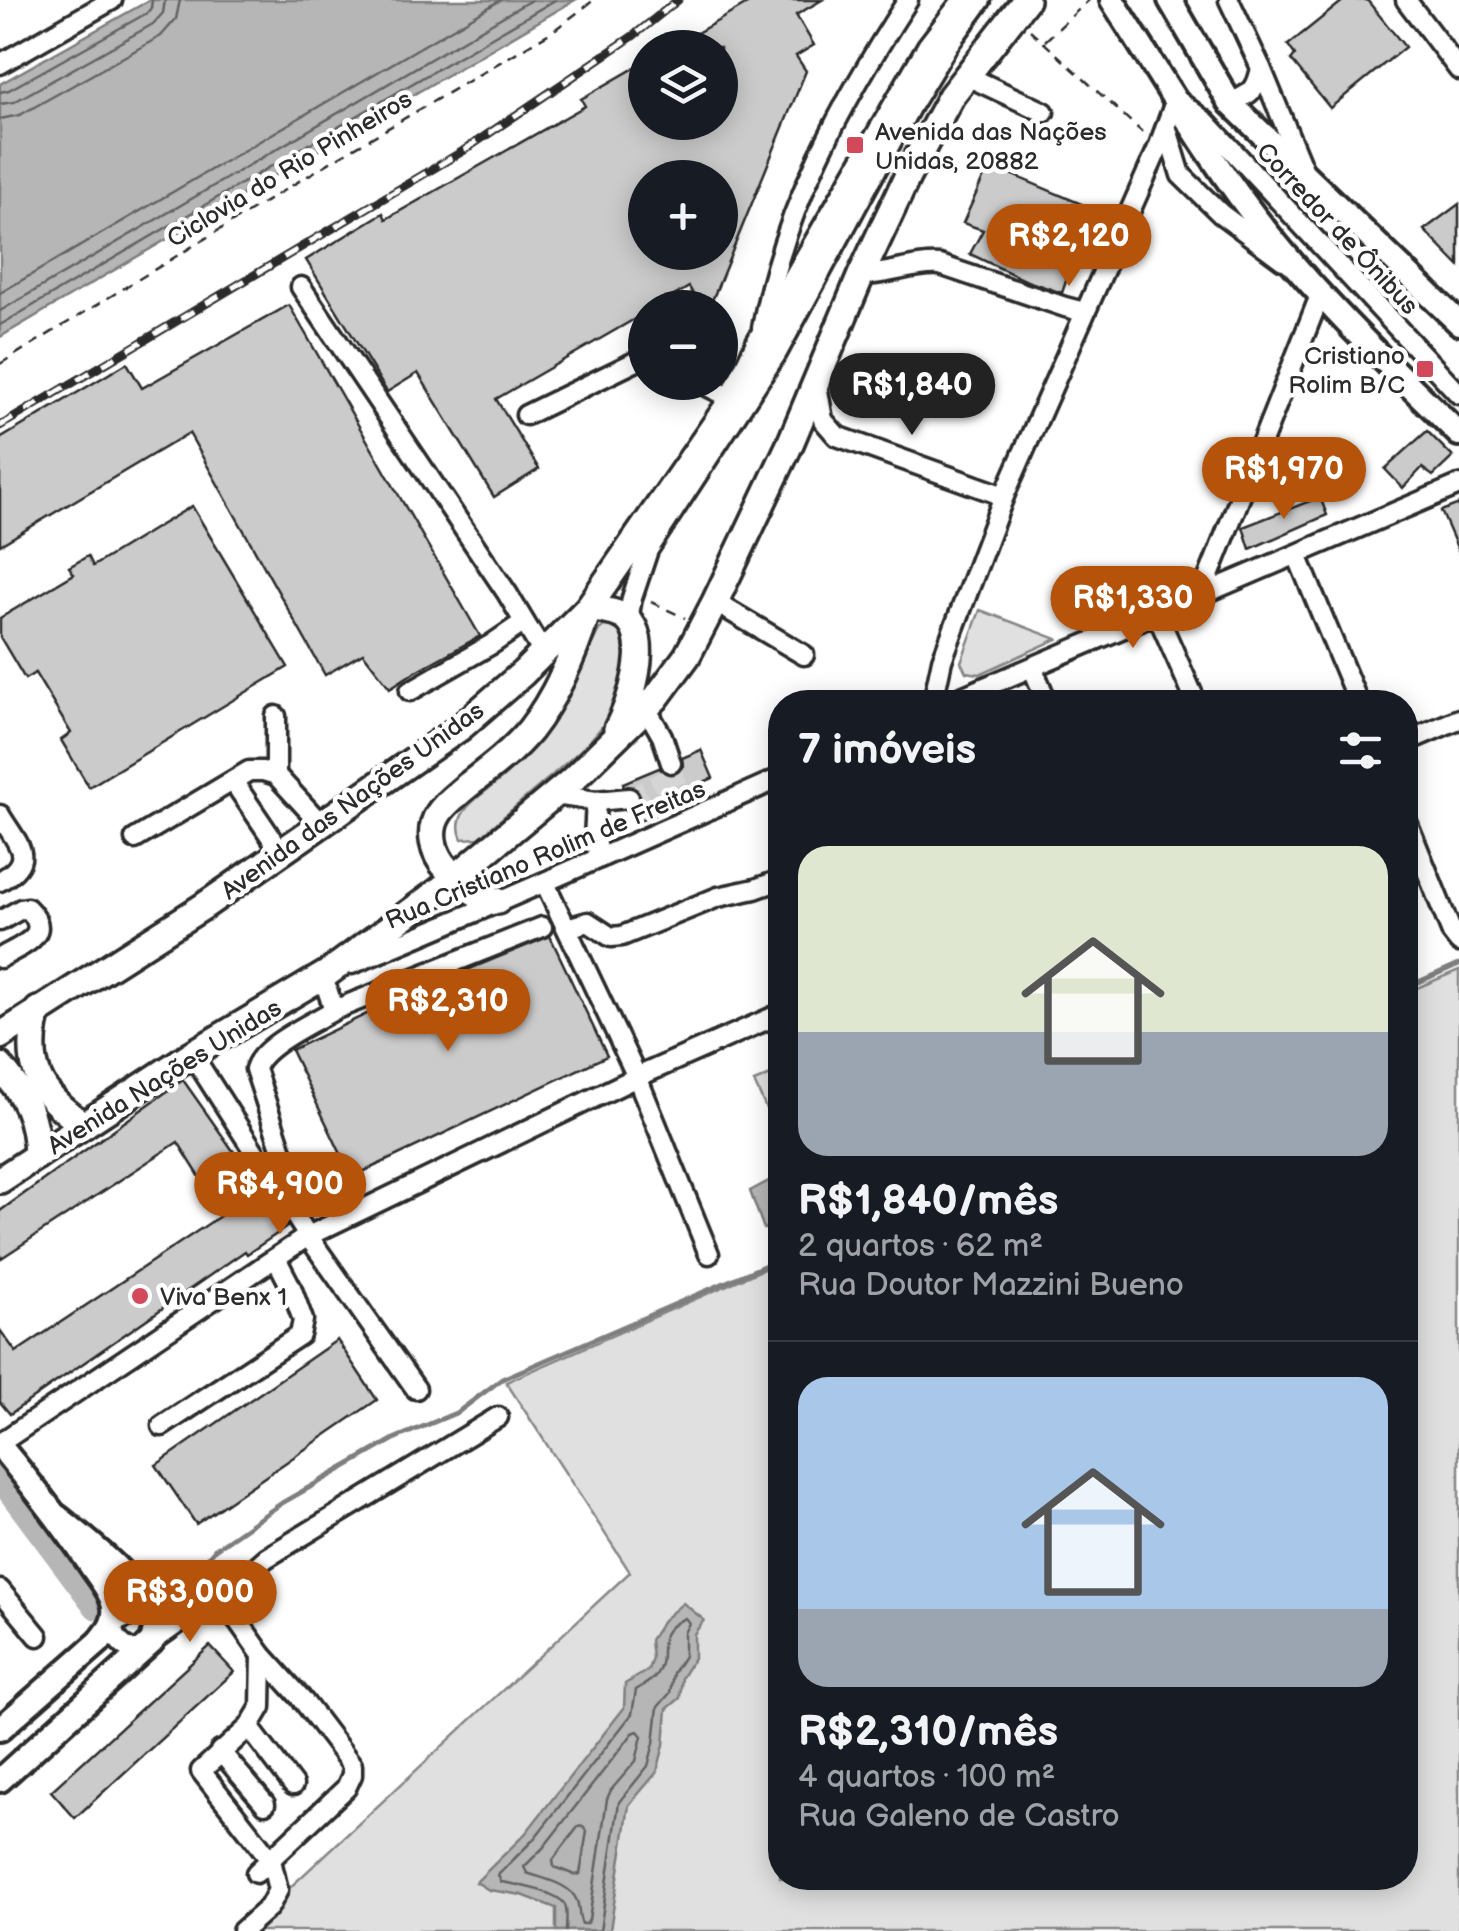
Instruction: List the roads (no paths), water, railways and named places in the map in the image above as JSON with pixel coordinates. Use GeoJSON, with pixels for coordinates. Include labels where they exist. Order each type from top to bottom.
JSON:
{"type":"FeatureCollection","features":[{"type":"Feature","properties":{"kind":"highway","name":"Avenida das Nações Unidas"},"geometry":{"type":"LineString","coordinates":[[738,388],[759,344],[930,48],[968,0]]}},
{"type":"Feature","properties":{"kind":"highway"},"geometry":{"type":"LineString","coordinates":[[325,975],[455,878],[555,795],[646,708],[687,656],[790,444],[860,275],[908,174],[951,96],[1020,8]]}},
{"type":"Feature","properties":{"kind":"highway","name":"Avenida das Nações Unidas"},"geometry":{"type":"LineString","coordinates":[[0,1036],[204,906],[461,726],[588,608],[732,400]]}},
{"type":"Feature","properties":{"kind":"highway"},"geometry":{"type":"LineString","coordinates":[[497,901],[481,897],[438,859],[434,848],[435,824],[439,813],[460,792],[530,730],[574,654],[588,608],[613,612],[630,609],[635,632],[636,684],[608,746]]}},
{"type":"Feature","properties":{"kind":"highway","name":"Avenida Nações Unidas"},"geometry":{"type":"LineString","coordinates":[[0,1180],[192,1054],[325,975]]}},
{"type":"Feature","properties":{"kind":"highway"},"geometry":{"type":"LineString","coordinates":[[38,1010],[32,1035],[36,1072],[52,1098],[84,1125]]}},
{"type":"Feature","properties":{"kind":"highway"},"geometry":{"type":"LineString","coordinates":[[0,1066],[31,1110],[37,1156]]}},
{"type":"Feature","properties":{"kind":"main road"},"geometry":{"type":"LineString","coordinates":[[1112,0],[1237,192],[1301,274],[1459,434]]}},
{"type":"Feature","properties":{"kind":"main road"},"geometry":{"type":"LineString","coordinates":[[1170,0],[1230,103],[1459,323]]}},
{"type":"Feature","properties":{"kind":"main road"},"geometry":{"type":"LineString","coordinates":[[0,1445],[58,1517],[114,1603],[112,1626],[99,1642],[0,1729]]}},
{"type":"Feature","properties":{"kind":"main road"},"geometry":{"type":"LineString","coordinates":[[0,1780],[148,1647],[156,1626],[150,1610],[126,1578],[100,1550],[58,1517]]}},
{"type":"Feature","properties":{"kind":"street"},"geometry":{"type":"LineString","coordinates":[[0,64],[112,0]]}},
{"type":"Feature","properties":{"kind":"street"},"geometry":{"type":"LineString","coordinates":[[759,344],[768,291],[814,166],[834,122],[908,0]]}},
{"type":"Feature","properties":{"kind":"street"},"geometry":{"type":"LineString","coordinates":[[630,609],[648,550],[660,528],[778,353],[912,104],[981,0]]}},
{"type":"Feature","properties":{"kind":"street"},"geometry":{"type":"LineString","coordinates":[[1228,0],[1306,178]]}},
{"type":"Feature","properties":{"kind":"street"},"geometry":{"type":"LineString","coordinates":[[1406,0],[1459,70]]}},
{"type":"Feature","properties":{"kind":"street"},"geometry":{"type":"LineString","coordinates":[[1230,103],[1250,94],[1261,68]]}},
{"type":"Feature","properties":{"kind":"street"},"geometry":{"type":"LineString","coordinates":[[967,76],[1044,112]]}},
{"type":"Feature","properties":{"kind":"street"},"geometry":{"type":"LineString","coordinates":[[936,690],[942,660],[1004,496],[1176,100]]}},
{"type":"Feature","properties":{"kind":"street","name":"Corredor de Ônibus"},"geometry":{"type":"LineString","coordinates":[[1176,100],[1206,122],[1459,394]]}},
{"type":"Feature","properties":{"kind":"street"},"geometry":{"type":"LineString","coordinates":[[1166,126],[1182,175],[1222,214],[1301,274]]}},
{"type":"Feature","properties":{"kind":"street"},"geometry":{"type":"LineString","coordinates":[[860,275],[940,265],[1084,312]]}},
{"type":"Feature","properties":{"kind":"street"},"geometry":{"type":"LineString","coordinates":[[301,287],[543,653]]}},
{"type":"Feature","properties":{"kind":"street"},"geometry":{"type":"LineString","coordinates":[[1202,596],[1320,293]]}},
{"type":"Feature","properties":{"kind":"street"},"geometry":{"type":"LineString","coordinates":[[526,415],[628,365]]}},
{"type":"Feature","properties":{"kind":"street"},"geometry":{"type":"LineString","coordinates":[[816,380],[824,420],[837,436],[1004,496]]}},
{"type":"Feature","properties":{"kind":"street"},"geometry":{"type":"LineString","coordinates":[[979,690],[1459,485]]}},
{"type":"Feature","properties":{"kind":"street"},"geometry":{"type":"LineString","coordinates":[[1297,554],[1353,690]]}},
{"type":"Feature","properties":{"kind":"street"},"geometry":{"type":"LineString","coordinates":[[715,602],[804,655]]}},
{"type":"Feature","properties":{"kind":"street"},"geometry":{"type":"LineString","coordinates":[[1158,614],[1191,690]]}},
{"type":"Feature","properties":{"kind":"street"},"geometry":{"type":"LineString","coordinates":[[410,691],[524,622]]}},
{"type":"Feature","properties":{"kind":"street"},"geometry":{"type":"LineString","coordinates":[[1033,668],[1042,690]]}},
{"type":"Feature","properties":{"kind":"street"},"geometry":{"type":"LineString","coordinates":[[646,708],[671,763]]}},
{"type":"Feature","properties":{"kind":"street"},"geometry":{"type":"LineString","coordinates":[[276,716],[276,775]]}},
{"type":"Feature","properties":{"kind":"street"},"geometry":{"type":"LineString","coordinates":[[1418,736],[1459,718]]}},
{"type":"Feature","properties":{"kind":"street"},"geometry":{"type":"LineString","coordinates":[[135,839],[249,772],[276,775],[321,824]]}},
{"type":"Feature","properties":{"kind":"street"},"geometry":{"type":"LineString","coordinates":[[233,781],[281,852]]}},
{"type":"Feature","properties":{"kind":"street","name":"Rua Cristiano Rolim de Freitas"},"geometry":{"type":"LineString","coordinates":[[325,975],[600,858],[688,810],[768,782]]}},
{"type":"Feature","properties":{"kind":"street"},"geometry":{"type":"LineString","coordinates":[[555,795],[596,801],[629,798]]}},
{"type":"Feature","properties":{"kind":"street"},"geometry":{"type":"LineString","coordinates":[[596,801],[594,839],[600,858]]}},
{"type":"Feature","properties":{"kind":"street"},"geometry":{"type":"LineString","coordinates":[[0,815],[22,856],[14,873],[0,881]]}},
{"type":"Feature","properties":{"kind":"street"},"geometry":{"type":"LineString","coordinates":[[1418,849],[1459,942]]}},
{"type":"Feature","properties":{"kind":"street"},"geometry":{"type":"LineString","coordinates":[[545,883],[638,1077],[710,1254]]}},
{"type":"Feature","properties":{"kind":"street"},"geometry":{"type":"LineString","coordinates":[[567,928],[588,922],[611,937],[622,936],[718,897],[768,884]]}},
{"type":"Feature","properties":{"kind":"street"},"geometry":{"type":"LineString","coordinates":[[0,922],[28,908],[39,925],[32,938],[0,958]]}},
{"type":"Feature","properties":{"kind":"street"},"geometry":{"type":"LineString","coordinates":[[284,1157],[254,1069],[259,1057],[334,1010],[542,927]]}},
{"type":"Feature","properties":{"kind":"street"},"geometry":{"type":"LineString","coordinates":[[325,975],[334,1010]]}},
{"type":"Feature","properties":{"kind":"street"},"geometry":{"type":"LineString","coordinates":[[0,1445],[308,1236],[638,1077],[768,1019]]}},
{"type":"Feature","properties":{"kind":"street"},"geometry":{"type":"LineString","coordinates":[[192,1054],[308,1236],[416,1390]]}},
{"type":"Feature","properties":{"kind":"street"},"geometry":{"type":"LineString","coordinates":[[162,1426],[300,1336],[303,1320],[276,1258]]}},
{"type":"Feature","properties":{"kind":"street"},"geometry":{"type":"LineString","coordinates":[[256,1873],[346,1788],[352,1764],[238,1621],[209,1603],[131,1614],[112,1626],[125,1648],[133,1651],[148,1647],[209,1603],[266,1558],[498,1417]]}},
{"type":"Feature","properties":{"kind":"street"},"geometry":{"type":"LineString","coordinates":[[0,1590],[38,1636]]}},
{"type":"Feature","properties":{"kind":"street"},"geometry":{"type":"LineString","coordinates":[[242,1931],[273,1902],[278,1890],[270,1860],[201,1774],[201,1769],[249,1727],[261,1706],[262,1655]]}},
{"type":"Feature","properties":{"kind":"street"},"geometry":{"type":"LineString","coordinates":[[249,1727],[294,1784]]}},
{"type":"Feature","properties":{"kind":"street"},"geometry":{"type":"LineString","coordinates":[[220,1752],[265,1804]]}},
{"type":"Feature","properties":{"kind":"water"},"geometry":{"type":"Polygon","coordinates":[[[150,0],[575,0],[0,337],[0,84],[150,0]]]}},
{"type":"Feature","properties":{"kind":"water"},"geometry":{"type":"Polygon","coordinates":[[[768,1181],[768,1227],[764,1229],[750,1191],[768,1181]]]}},
{"type":"Feature","properties":{"kind":"water"},"geometry":{"type":"Polygon","coordinates":[[[683,1603],[704,1620],[694,1634],[694,1658],[682,1677],[680,1698],[667,1709],[657,1772],[629,1805],[610,1930],[556,1931],[556,1908],[522,1895],[489,1890],[476,1882],[525,1834],[624,1708],[625,1684],[648,1670],[652,1658],[650,1640],[663,1620],[683,1603]]]}},
{"type":"Feature","properties":{"kind":"waterway"},"geometry":{"type":"LineString","coordinates":[[1418,982],[1459,964]]}},
{"type":"Feature","properties":{"kind":"waterway"},"geometry":{"type":"LineString","coordinates":[[191,1578],[215,1549],[282,1503],[396,1438],[458,1412],[502,1379],[768,1264]]}},
{"type":"Feature","properties":{"kind":"waterway"},"geometry":{"type":"LineString","coordinates":[[0,1474],[98,1605]]}},
{"type":"Feature","properties":{"kind":"tunnel"},"geometry":{"type":"LineString","coordinates":[[672,768],[685,801]]}},
{"type":"Feature","properties":{"kind":"tunnel"},"geometry":{"type":"LineString","coordinates":[[629,798],[674,775]]}},
{"type":"Feature","properties":{"kind":"railway"},"geometry":{"type":"LineString","coordinates":[[0,426],[463,151],[633,36],[678,0]]}},
{"type":"Feature","properties":{"kind":"place","name":"Avenida das Nações Unidas, 20882"},"geometry":{"type":"Point","coordinates":[855,145]}},
{"type":"Feature","properties":{"kind":"place","name":"Cristiano Rolim B/C"},"geometry":{"type":"Point","coordinates":[1425,369]}},
{"type":"Feature","properties":{"kind":"place","name":"Viva Benx 1"},"geometry":{"type":"Point","coordinates":[140,1296]}}]}
